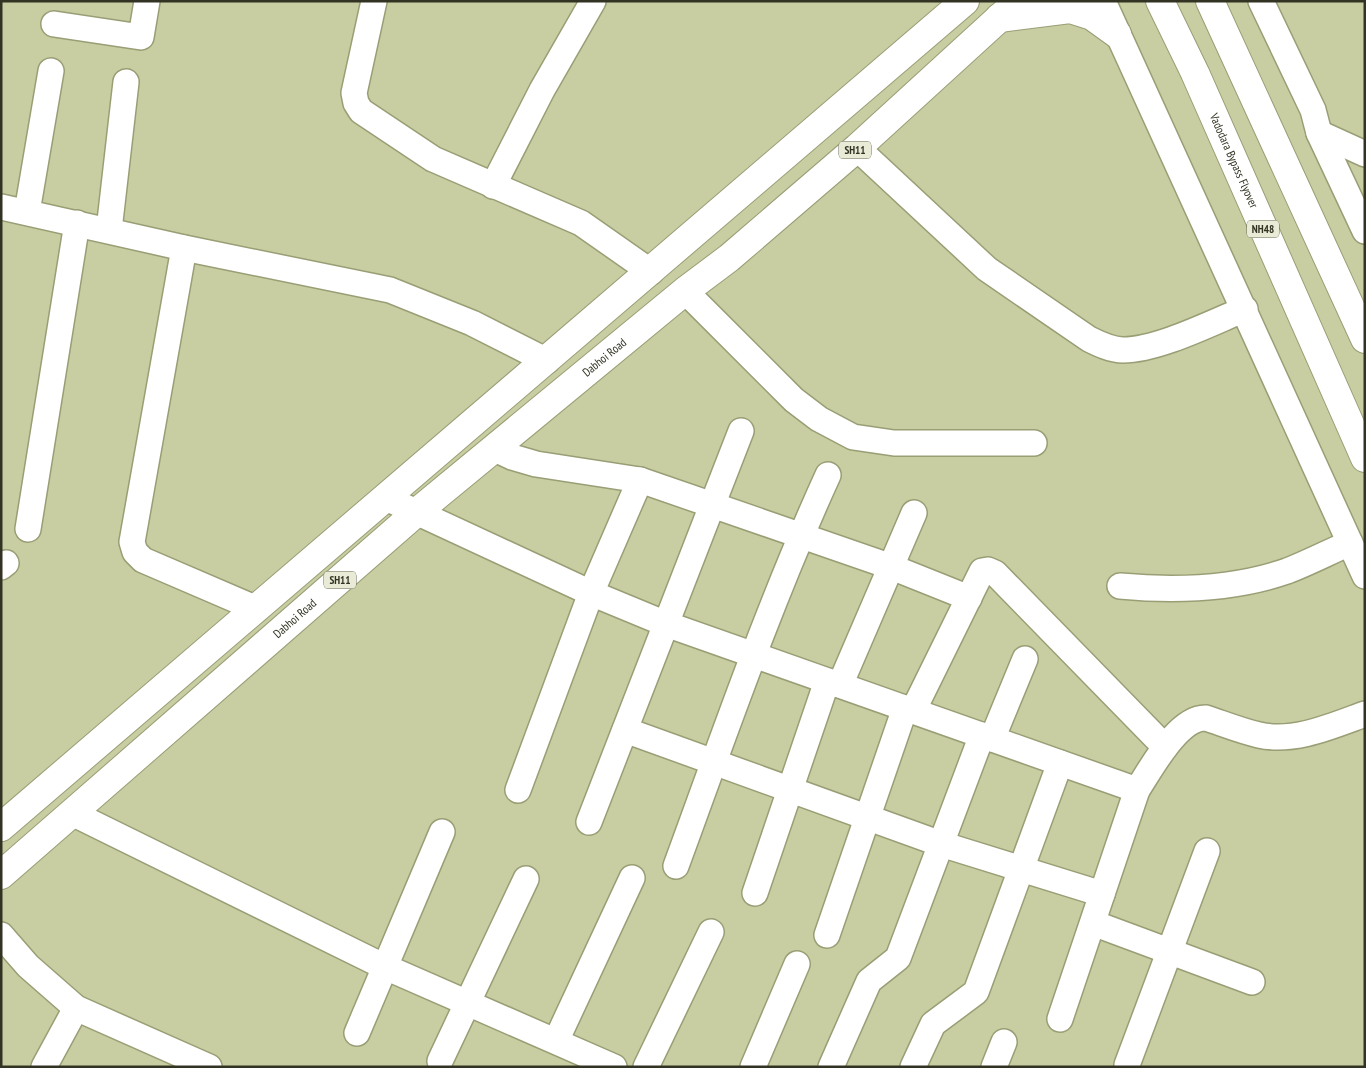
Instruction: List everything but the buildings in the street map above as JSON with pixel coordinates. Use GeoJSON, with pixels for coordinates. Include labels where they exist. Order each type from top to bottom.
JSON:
{"type":"FeatureCollection","features":[{"type":"Feature","properties":{"kind":"main road","name":"Vadodara Bypass Flyover"},"geometry":{"type":"LineString","coordinates":[[1160,1],[1195,73],[1365,458]]}},
{"type":"Feature","properties":{"kind":"main road"},"geometry":{"type":"LineString","coordinates":[[1210,1],[1365,339]]}},
{"type":"Feature","properties":{"kind":"main road","name":"SH11"},"geometry":{"type":"LineString","coordinates":[[1,827],[651,272],[958,3]]}},
{"type":"Feature","properties":{"kind":"main road"},"geometry":{"type":"LineString","coordinates":[[1008,9],[1070,9],[1092,16],[1117,34]]}},
{"type":"Feature","properties":{"kind":"main road","name":"SH11"},"geometry":{"type":"LineString","coordinates":[[685,291],[729,258],[857,148],[1008,9]]}},
{"type":"Feature","properties":{"kind":"main road","name":"Dabhoi Road"},"geometry":{"type":"LineString","coordinates":[[1,875],[74,814],[417,512],[685,291]]}},
{"type":"Feature","properties":{"kind":"street"},"geometry":{"type":"LineString","coordinates":[[54,24],[141,37],[147,1]]}},
{"type":"Feature","properties":{"kind":"street"},"geometry":{"type":"LineString","coordinates":[[374,1],[354,93],[356,103],[362,111],[432,159],[581,223],[651,272]]}},
{"type":"Feature","properties":{"kind":"street"},"geometry":{"type":"LineString","coordinates":[[493,186],[542,90],[593,1]]}},
{"type":"Feature","properties":{"kind":"street"},"geometry":{"type":"LineString","coordinates":[[1103,1],[1365,576]]}},
{"type":"Feature","properties":{"kind":"street"},"geometry":{"type":"LineString","coordinates":[[1260,1],[1313,110],[1319,134],[1365,231]]}},
{"type":"Feature","properties":{"kind":"street"},"geometry":{"type":"LineString","coordinates":[[27,212],[51,71]]}},
{"type":"Feature","properties":{"kind":"street"},"geometry":{"type":"LineString","coordinates":[[109,230],[126,82]]}},
{"type":"Feature","properties":{"kind":"street"},"geometry":{"type":"LineString","coordinates":[[1319,134],[1365,154]]}},
{"type":"Feature","properties":{"kind":"street"},"geometry":{"type":"LineString","coordinates":[[857,148],[987,269],[1089,339],[1104,346],[1121,351],[1146,348],[1244,309]]}},
{"type":"Feature","properties":{"kind":"street"},"geometry":{"type":"LineString","coordinates":[[1,206],[184,248],[390,290],[472,322],[547,360]]}},
{"type":"Feature","properties":{"kind":"street"},"geometry":{"type":"LineString","coordinates":[[28,529],[77,223]]}},
{"type":"Feature","properties":{"kind":"street"},"geometry":{"type":"LineString","coordinates":[[184,248],[132,542],[135,552],[143,560],[257,609]]}},
{"type":"Feature","properties":{"kind":"street"},"geometry":{"type":"LineString","coordinates":[[685,291],[794,400],[819,419],[853,437],[894,443],[1034,443]]}},
{"type":"Feature","properties":{"kind":"street"},"geometry":{"type":"LineString","coordinates":[[589,822],[740,431]]}},
{"type":"Feature","properties":{"kind":"street"},"geometry":{"type":"LineString","coordinates":[[495,449],[512,457],[536,464],[640,480],[889,566],[969,598]]}},
{"type":"Feature","properties":{"kind":"street"},"geometry":{"type":"LineString","coordinates":[[676,866],[753,655],[800,536],[828,475]]}},
{"type":"Feature","properties":{"kind":"street"},"geometry":{"type":"LineString","coordinates":[[518,790],[591,593],[640,480]]}},
{"type":"Feature","properties":{"kind":"street"},"geometry":{"type":"LineString","coordinates":[[386,498],[591,593],[666,624],[1137,790]]}},
{"type":"Feature","properties":{"kind":"street"},"geometry":{"type":"LineString","coordinates":[[755,893],[791,788],[834,683],[914,513]]}},
{"type":"Feature","properties":{"kind":"street"},"geometry":{"type":"LineString","coordinates":[[1120,586],[1154,589],[1239,582],[1286,571],[1350,543]]}},
{"type":"Feature","properties":{"kind":"street"},"geometry":{"type":"LineString","coordinates":[[827,935],[867,818],[909,710],[982,571],[988,570],[994,573],[1165,747]]}},
{"type":"Feature","properties":{"kind":"street"},"geometry":{"type":"LineString","coordinates":[[831,1067],[869,982],[898,958],[941,844],[987,737],[1025,659]]}},
{"type":"Feature","properties":{"kind":"street"},"geometry":{"type":"LineString","coordinates":[[1060,1019],[1137,790],[1165,747],[1192,721],[1198,718],[1206,718],[1260,735],[1278,737],[1312,732],[1365,714]]}},
{"type":"Feature","properties":{"kind":"street"},"geometry":{"type":"LineString","coordinates":[[625,730],[791,788],[867,818],[941,844],[1102,894]]}},
{"type":"Feature","properties":{"kind":"street"},"geometry":{"type":"LineString","coordinates":[[913,1067],[933,1024],[976,992],[1060,763]]}},
{"type":"Feature","properties":{"kind":"street"},"geometry":{"type":"LineString","coordinates":[[74,814],[384,966],[614,1067]]}},
{"type":"Feature","properties":{"kind":"street"},"geometry":{"type":"LineString","coordinates":[[357,1033],[442,832]]}},
{"type":"Feature","properties":{"kind":"street"},"geometry":{"type":"LineString","coordinates":[[1128,1065],[1207,851]]}},
{"type":"Feature","properties":{"kind":"street"},"geometry":{"type":"LineString","coordinates":[[556,1041],[632,878]]}},
{"type":"Feature","properties":{"kind":"street"},"geometry":{"type":"LineString","coordinates":[[440,1061],[526,880]]}},
{"type":"Feature","properties":{"kind":"street"},"geometry":{"type":"LineString","coordinates":[[1093,923],[1252,982]]}},
{"type":"Feature","properties":{"kind":"street"},"geometry":{"type":"LineString","coordinates":[[646,1067],[711,932]]}},
{"type":"Feature","properties":{"kind":"street"},"geometry":{"type":"LineString","coordinates":[[1,935],[28,966],[76,1008],[173,1059],[209,1067]]}},
{"type":"Feature","properties":{"kind":"street"},"geometry":{"type":"LineString","coordinates":[[753,1067],[797,964]]}},
{"type":"Feature","properties":{"kind":"street"},"geometry":{"type":"LineString","coordinates":[[44,1067],[76,1008]]}},
{"type":"Feature","properties":{"kind":"street"},"geometry":{"type":"LineString","coordinates":[[994,1067],[1004,1042]]}}]}
